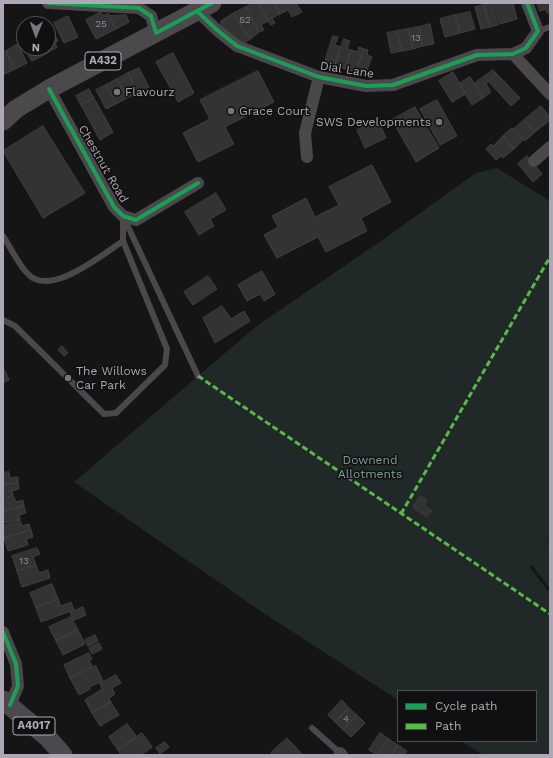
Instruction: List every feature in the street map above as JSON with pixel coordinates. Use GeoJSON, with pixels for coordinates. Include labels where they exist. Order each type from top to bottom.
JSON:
{"type":"FeatureCollection","features":[{"type":"Feature","properties":{"kind":"main road","name":"A432"},"geometry":{"type":"LineString","coordinates":[[7,114],[50,89],[205,7]]}},
{"type":"Feature","properties":{"kind":"main road","name":"A4017"},"geometry":{"type":"LineString","coordinates":[[6,702],[48,738],[63,755]]}},
{"type":"Feature","properties":{"kind":"street"},"geometry":{"type":"LineString","coordinates":[[48,3],[139,8],[151,16],[156,33]]}},
{"type":"Feature","properties":{"kind":"street"},"geometry":{"type":"LineString","coordinates":[[527,3],[538,31],[526,48],[513,54],[550,94]]}},
{"type":"Feature","properties":{"kind":"street","name":"Dial Lane"},"geometry":{"type":"LineString","coordinates":[[205,7],[217,30],[238,46],[319,77],[366,86],[394,85],[477,55],[513,54]]}},
{"type":"Feature","properties":{"kind":"street"},"geometry":{"type":"LineString","coordinates":[[307,158],[305,133],[319,77]]}},
{"type":"Feature","properties":{"kind":"street","name":"Chestnut Road"},"geometry":{"type":"LineString","coordinates":[[50,89],[114,207],[123,216],[136,220],[198,183]]}},
{"type":"Feature","properties":{"kind":"street"},"geometry":{"type":"LineString","coordinates":[[534,161],[550,147]]}},
{"type":"Feature","properties":{"kind":"street"},"geometry":{"type":"LineString","coordinates":[[3,632],[16,664],[18,686],[6,702]]}},
{"type":"Feature","properties":{"kind":"lane"},"geometry":{"type":"LineString","coordinates":[[538,31],[550,27]]}},
{"type":"Feature","properties":{"kind":"lane"},"geometry":{"type":"LineString","coordinates":[[3,320],[15,326],[104,414],[116,413],[165,365],[166,349],[123,242],[123,216]]}},
{"type":"Feature","properties":{"kind":"lane"},"geometry":{"type":"LineString","coordinates":[[123,216],[198,376]]}},
{"type":"Feature","properties":{"kind":"lane"},"geometry":{"type":"LineString","coordinates":[[3,236],[28,275],[46,282],[67,277],[123,242]]}},
{"type":"Feature","properties":{"kind":"lane"},"geometry":{"type":"LineString","coordinates":[[312,728],[341,754]]}},
{"type":"Feature","properties":{"kind":"green space","name":"Downend Allotments"},"geometry":{"type":"Polygon","coordinates":[[[497,168],[550,201],[550,535],[536,558],[550,536],[550,589],[532,565],[530,568],[550,593],[550,755],[483,755],[463,742],[537,742],[537,690],[397,690],[397,699],[262,612],[74,482],[258,325],[381,241],[476,173],[497,168]]]}},
{"type":"Feature","properties":{"kind":"building"},"geometry":{"type":"Polygon","coordinates":[[[253,3],[259,3],[268,21],[261,25],[264,30],[259,32],[246,7],[253,3]]]}},
{"type":"Feature","properties":{"kind":"building"},"geometry":{"type":"Polygon","coordinates":[[[259,3],[275,3],[280,14],[272,18],[275,23],[271,25],[259,3]]]}},
{"type":"Feature","properties":{"kind":"building"},"geometry":{"type":"Polygon","coordinates":[[[275,3],[296,3],[302,12],[292,17],[288,10],[280,14],[275,3]]]}},
{"type":"Feature","properties":{"kind":"building"},"geometry":{"type":"Polygon","coordinates":[[[492,3],[498,25],[490,27],[484,5],[492,3]]]}},
{"type":"Feature","properties":{"kind":"building"},"geometry":{"type":"Polygon","coordinates":[[[494,3],[513,3],[517,19],[500,24],[494,3]]]}},
{"type":"Feature","properties":{"kind":"building"},"geometry":{"type":"Polygon","coordinates":[[[537,3],[549,3],[550,12],[547,13],[546,9],[540,11],[537,3]]]}},
{"type":"Feature","properties":{"kind":"building"},"geometry":{"type":"Polygon","coordinates":[[[484,5],[490,27],[481,29],[475,7],[484,5]]]}},
{"type":"Feature","properties":{"kind":"building"},"geometry":{"type":"Polygon","coordinates":[[[246,7],[259,32],[252,38],[245,33],[234,13],[246,7]]]}},
{"type":"Feature","properties":{"kind":"building"},"geometry":{"type":"Polygon","coordinates":[[[101,12],[103,16],[108,13],[116,29],[96,39],[86,20],[101,12]]]}},
{"type":"Feature","properties":{"kind":"building"},"geometry":{"type":"Polygon","coordinates":[[[470,12],[475,29],[460,33],[455,15],[470,12]]]}},
{"type":"Feature","properties":{"kind":"building"},"geometry":{"type":"Polygon","coordinates":[[[234,13],[245,33],[252,38],[241,45],[219,29],[221,21],[234,13]]]}},
{"type":"Feature","properties":{"kind":"building"},"geometry":{"type":"Polygon","coordinates":[[[126,15],[129,22],[116,29],[109,16],[126,15]]]}},
{"type":"Feature","properties":{"kind":"building"},"geometry":{"type":"Polygon","coordinates":[[[455,15],[460,33],[445,37],[440,19],[455,15]]]}},
{"type":"Feature","properties":{"kind":"building"},"geometry":{"type":"Polygon","coordinates":[[[68,16],[78,37],[64,43],[56,27],[56,22],[68,16]]]}},
{"type":"Feature","properties":{"kind":"building"},"geometry":{"type":"Polygon","coordinates":[[[430,24],[434,44],[423,46],[419,27],[430,24]]]}},
{"type":"Feature","properties":{"kind":"building"},"geometry":{"type":"Polygon","coordinates":[[[419,27],[423,46],[413,49],[408,29],[419,27]]]}},
{"type":"Feature","properties":{"kind":"building"},"geometry":{"type":"Polygon","coordinates":[[[408,29],[413,49],[402,51],[397,31],[408,29]]]}},
{"type":"Feature","properties":{"kind":"building"},"geometry":{"type":"Polygon","coordinates":[[[397,31],[402,51],[391,53],[387,33],[397,31]]]}},
{"type":"Feature","properties":{"kind":"building"},"geometry":{"type":"Polygon","coordinates":[[[333,36],[338,37],[335,45],[341,47],[335,65],[325,62],[333,36]]]}},
{"type":"Feature","properties":{"kind":"building"},"geometry":{"type":"Polygon","coordinates":[[[344,39],[350,41],[347,49],[351,50],[345,69],[335,65],[344,39]]]}},
{"type":"Feature","properties":{"kind":"building"},"geometry":{"type":"Polygon","coordinates":[[[16,45],[16,56],[24,56],[27,63],[15,69],[6,51],[16,45]]]}},
{"type":"Feature","properties":{"kind":"building"},"geometry":{"type":"Polygon","coordinates":[[[359,47],[364,49],[356,72],[345,69],[351,50],[358,52],[359,47]]]}},
{"type":"Feature","properties":{"kind":"building"},"geometry":{"type":"Polygon","coordinates":[[[364,49],[368,50],[367,55],[372,57],[365,75],[356,72],[364,49]]]}},
{"type":"Feature","properties":{"kind":"building"},"geometry":{"type":"Polygon","coordinates":[[[6,51],[15,69],[3,75],[3,52],[6,51]]]}},
{"type":"Feature","properties":{"kind":"building"},"geometry":{"type":"Polygon","coordinates":[[[173,53],[194,93],[178,102],[156,62],[173,53]]]}},
{"type":"Feature","properties":{"kind":"building"},"geometry":{"type":"Polygon","coordinates":[[[29,56],[42,56],[32,61],[29,56]]]}},
{"type":"Feature","properties":{"kind":"building"},"geometry":{"type":"Polygon","coordinates":[[[139,68],[149,87],[138,93],[128,73],[139,68]]]}},
{"type":"Feature","properties":{"kind":"building"},"geometry":{"type":"Polygon","coordinates":[[[493,70],[497,74],[486,84],[491,92],[483,98],[474,84],[493,70]]]}},
{"type":"Feature","properties":{"kind":"building","name":"Grace Court"},"geometry":{"type":"Polygon","coordinates":[[[258,71],[274,102],[225,127],[234,144],[198,162],[183,133],[210,119],[200,100],[258,71]]]}},
{"type":"Feature","properties":{"kind":"building"},"geometry":{"type":"Polygon","coordinates":[[[453,72],[466,94],[452,102],[439,81],[453,72]]]}},
{"type":"Feature","properties":{"kind":"building"},"geometry":{"type":"Polygon","coordinates":[[[128,73],[138,93],[127,98],[117,79],[128,73]]]}},
{"type":"Feature","properties":{"kind":"building"},"geometry":{"type":"Polygon","coordinates":[[[497,74],[520,98],[511,106],[489,82],[497,74]]]}},
{"type":"Feature","properties":{"kind":"building"},"geometry":{"type":"Polygon","coordinates":[[[470,77],[483,98],[472,105],[459,84],[470,77]]]}},
{"type":"Feature","properties":{"kind":"building","name":"Flavourz"},"geometry":{"type":"Polygon","coordinates":[[[117,79],[127,98],[116,104],[106,85],[117,79]]]}},
{"type":"Feature","properties":{"kind":"building"},"geometry":{"type":"Polygon","coordinates":[[[106,85],[116,104],[106,109],[96,90],[106,85]]]}},
{"type":"Feature","properties":{"kind":"building"},"geometry":{"type":"Polygon","coordinates":[[[89,89],[94,98],[81,105],[76,96],[89,89]]]}},
{"type":"Feature","properties":{"kind":"building"},"geometry":{"type":"Polygon","coordinates":[[[94,98],[113,132],[100,140],[81,105],[94,98]]]}},
{"type":"Feature","properties":{"kind":"building","name":"SWS Developments"},"geometry":{"type":"Polygon","coordinates":[[[437,100],[457,136],[440,145],[420,109],[437,100]]]}},
{"type":"Feature","properties":{"kind":"building"},"geometry":{"type":"Polygon","coordinates":[[[541,106],[550,117],[550,120],[535,132],[524,120],[541,106]]]}},
{"type":"Feature","properties":{"kind":"building"},"geometry":{"type":"Polygon","coordinates":[[[415,107],[439,148],[416,162],[392,120],[415,107]]]}},
{"type":"Feature","properties":{"kind":"building"},"geometry":{"type":"Polygon","coordinates":[[[378,120],[386,138],[365,148],[357,130],[378,120]]]}},
{"type":"Feature","properties":{"kind":"building"},"geometry":{"type":"Polygon","coordinates":[[[524,120],[535,132],[525,141],[514,129],[524,120]]]}},
{"type":"Feature","properties":{"kind":"building"},"geometry":{"type":"Polygon","coordinates":[[[43,126],[85,193],[43,218],[3,151],[43,126]]]}},
{"type":"Feature","properties":{"kind":"building"},"geometry":{"type":"Polygon","coordinates":[[[512,128],[523,140],[514,149],[503,136],[512,128]]]}},
{"type":"Feature","properties":{"kind":"building"},"geometry":{"type":"Polygon","coordinates":[[[503,136],[514,149],[503,158],[501,156],[496,160],[486,149],[491,144],[493,146],[503,136]]]}},
{"type":"Feature","properties":{"kind":"building"},"geometry":{"type":"Polygon","coordinates":[[[527,156],[542,174],[533,182],[518,164],[527,156]]]}},
{"type":"Feature","properties":{"kind":"building"},"geometry":{"type":"Polygon","coordinates":[[[372,165],[391,202],[361,218],[367,231],[326,252],[318,237],[277,258],[264,235],[278,227],[272,216],[306,198],[315,217],[339,205],[329,187],[372,165]]]}},
{"type":"Feature","properties":{"kind":"building"},"geometry":{"type":"Polygon","coordinates":[[[216,193],[226,210],[210,219],[214,226],[199,235],[185,212],[216,193]]]}},
{"type":"Feature","properties":{"kind":"building"},"geometry":{"type":"Polygon","coordinates":[[[262,271],[275,294],[264,301],[260,294],[247,301],[238,285],[262,271]]]}},
{"type":"Feature","properties":{"kind":"building"},"geometry":{"type":"Polygon","coordinates":[[[208,276],[217,289],[193,305],[184,292],[208,276]]]}},
{"type":"Feature","properties":{"kind":"building"},"geometry":{"type":"Polygon","coordinates":[[[222,306],[231,319],[244,311],[250,321],[215,343],[203,318],[222,306]]]}},
{"type":"Feature","properties":{"kind":"building"},"geometry":{"type":"Polygon","coordinates":[[[62,346],[68,353],[64,356],[58,350],[62,346]]]}},
{"type":"Feature","properties":{"kind":"building"},"geometry":{"type":"Polygon","coordinates":[[[5,371],[9,380],[4,382],[3,372],[5,371]]]}},
{"type":"Feature","properties":{"kind":"building"},"geometry":{"type":"Polygon","coordinates":[[[9,472],[10,478],[18,477],[18,483],[3,485],[3,473],[9,472]]]}},
{"type":"Feature","properties":{"kind":"building"},"geometry":{"type":"Polygon","coordinates":[[[18,483],[19,489],[12,491],[13,496],[3,497],[3,485],[18,483]]]}},
{"type":"Feature","properties":{"kind":"building"},"geometry":{"type":"Polygon","coordinates":[[[421,496],[427,501],[424,505],[432,511],[427,517],[413,507],[421,496]]]}},
{"type":"Feature","properties":{"kind":"building"},"geometry":{"type":"Polygon","coordinates":[[[14,497],[16,502],[23,500],[24,506],[3,511],[3,499],[14,497]]]}},
{"type":"Feature","properties":{"kind":"building"},"geometry":{"type":"Polygon","coordinates":[[[24,506],[26,513],[19,515],[20,519],[3,523],[3,511],[24,506]]]}},
{"type":"Feature","properties":{"kind":"building"},"geometry":{"type":"Polygon","coordinates":[[[20,520],[22,526],[29,524],[31,530],[4,538],[3,526],[20,520]]]}},
{"type":"Feature","properties":{"kind":"building"},"geometry":{"type":"Polygon","coordinates":[[[31,530],[33,537],[26,539],[28,545],[8,551],[4,538],[31,530]]]}},
{"type":"Feature","properties":{"kind":"building"},"geometry":{"type":"Polygon","coordinates":[[[37,548],[40,554],[33,557],[36,565],[17,571],[12,556],[37,548]]]}},
{"type":"Feature","properties":{"kind":"building"},"geometry":{"type":"Polygon","coordinates":[[[36,565],[39,573],[48,570],[50,578],[22,587],[17,571],[36,565]]]}},
{"type":"Feature","properties":{"kind":"building"},"geometry":{"type":"Polygon","coordinates":[[[52,584],[58,599],[36,608],[30,593],[52,584]]]}},
{"type":"Feature","properties":{"kind":"building"},"geometry":{"type":"Polygon","coordinates":[[[58,599],[61,606],[71,602],[74,610],[41,622],[36,608],[58,599]]]}},
{"type":"Feature","properties":{"kind":"building"},"geometry":{"type":"Polygon","coordinates":[[[83,607],[86,615],[74,620],[70,613],[83,607]]]}},
{"type":"Feature","properties":{"kind":"building"},"geometry":{"type":"Polygon","coordinates":[[[71,617],[78,630],[56,641],[49,627],[71,617]]]}},
{"type":"Feature","properties":{"kind":"building"},"geometry":{"type":"Polygon","coordinates":[[[78,630],[85,644],[63,655],[56,641],[78,630]]]}},
{"type":"Feature","properties":{"kind":"building"},"geometry":{"type":"Polygon","coordinates":[[[95,635],[98,641],[88,646],[85,640],[95,635]]]}},
{"type":"Feature","properties":{"kind":"building"},"geometry":{"type":"Polygon","coordinates":[[[99,643],[102,649],[92,654],[89,648],[99,643]]]}},
{"type":"Feature","properties":{"kind":"building"},"geometry":{"type":"Polygon","coordinates":[[[89,653],[92,659],[89,660],[93,667],[70,678],[64,665],[89,653]]]}},
{"type":"Feature","properties":{"kind":"building"},"geometry":{"type":"Polygon","coordinates":[[[96,666],[103,681],[89,687],[90,689],[79,695],[70,678],[96,666]]]}},
{"type":"Feature","properties":{"kind":"building"},"geometry":{"type":"Polygon","coordinates":[[[116,675],[121,683],[112,688],[115,694],[109,698],[111,702],[92,713],[85,700],[102,689],[100,684],[116,675]]]}},
{"type":"Feature","properties":{"kind":"building"},"geometry":{"type":"Polygon","coordinates":[[[342,700],[349,708],[335,722],[328,715],[342,700]]]}},
{"type":"Feature","properties":{"kind":"building"},"geometry":{"type":"Polygon","coordinates":[[[111,702],[119,715],[100,726],[92,713],[111,702]]]}},
{"type":"Feature","properties":{"kind":"building"},"geometry":{"type":"Polygon","coordinates":[[[349,708],[357,715],[343,730],[335,722],[349,708]]]}},
{"type":"Feature","properties":{"kind":"building"},"geometry":{"type":"Polygon","coordinates":[[[357,715],[365,723],[351,737],[343,730],[357,715]]]}},
{"type":"Feature","properties":{"kind":"building"},"geometry":{"type":"Polygon","coordinates":[[[127,724],[137,737],[118,750],[109,737],[127,724]]]}},
{"type":"Feature","properties":{"kind":"building"},"geometry":{"type":"Polygon","coordinates":[[[142,733],[152,747],[141,755],[121,755],[118,750],[142,733]]]}},
{"type":"Feature","properties":{"kind":"building"},"geometry":{"type":"Polygon","coordinates":[[[380,733],[389,739],[377,755],[369,750],[380,733]]]}},
{"type":"Feature","properties":{"kind":"building"},"geometry":{"type":"Polygon","coordinates":[[[287,738],[303,755],[273,755],[271,753],[287,738]]]}},
{"type":"Feature","properties":{"kind":"building"},"geometry":{"type":"Polygon","coordinates":[[[389,739],[398,745],[391,755],[378,755],[389,739]]]}},
{"type":"Feature","properties":{"kind":"building"},"geometry":{"type":"Polygon","coordinates":[[[165,742],[169,747],[160,754],[156,748],[165,742]]]}},
{"type":"Feature","properties":{"kind":"building"},"geometry":{"type":"Polygon","coordinates":[[[398,745],[407,751],[404,755],[391,755],[398,745]]]}},
{"type":"Feature","properties":{"kind":"marked path"},"geometry":{"type":"LineString","coordinates":[[401,514],[550,257]]}},
{"type":"Feature","properties":{"kind":"marked path"},"geometry":{"type":"LineString","coordinates":[[198,376],[550,614]]}},
{"type":"Feature","properties":{"kind":"cycle path"},"geometry":{"type":"LineString","coordinates":[[48,3],[139,8],[151,16],[156,33],[212,3]]}},
{"type":"Feature","properties":{"kind":"cycle path"},"geometry":{"type":"LineString","coordinates":[[197,11],[237,46],[319,77],[366,86],[393,85],[477,55],[513,54],[526,48],[538,31],[527,3]]}},
{"type":"Feature","properties":{"kind":"cycle path"},"geometry":{"type":"LineString","coordinates":[[49,89],[114,207],[123,216],[136,220],[198,183]]}},
{"type":"Feature","properties":{"kind":"cycle path"},"geometry":{"type":"LineString","coordinates":[[3,632],[16,664],[18,686],[10,705]]}},
{"type":"Feature","properties":{"kind":"place","name":"Flavourz"},"geometry":{"type":"Point","coordinates":[117,92]}},
{"type":"Feature","properties":{"kind":"place","name":"Grace Court"},"geometry":{"type":"Point","coordinates":[231,111]}},
{"type":"Feature","properties":{"kind":"place","name":"SWS Developments"},"geometry":{"type":"Point","coordinates":[439,122]}},
{"type":"Feature","properties":{"kind":"place","name":"The Willows Car Park"},"geometry":{"type":"Point","coordinates":[68,378]}}]}
